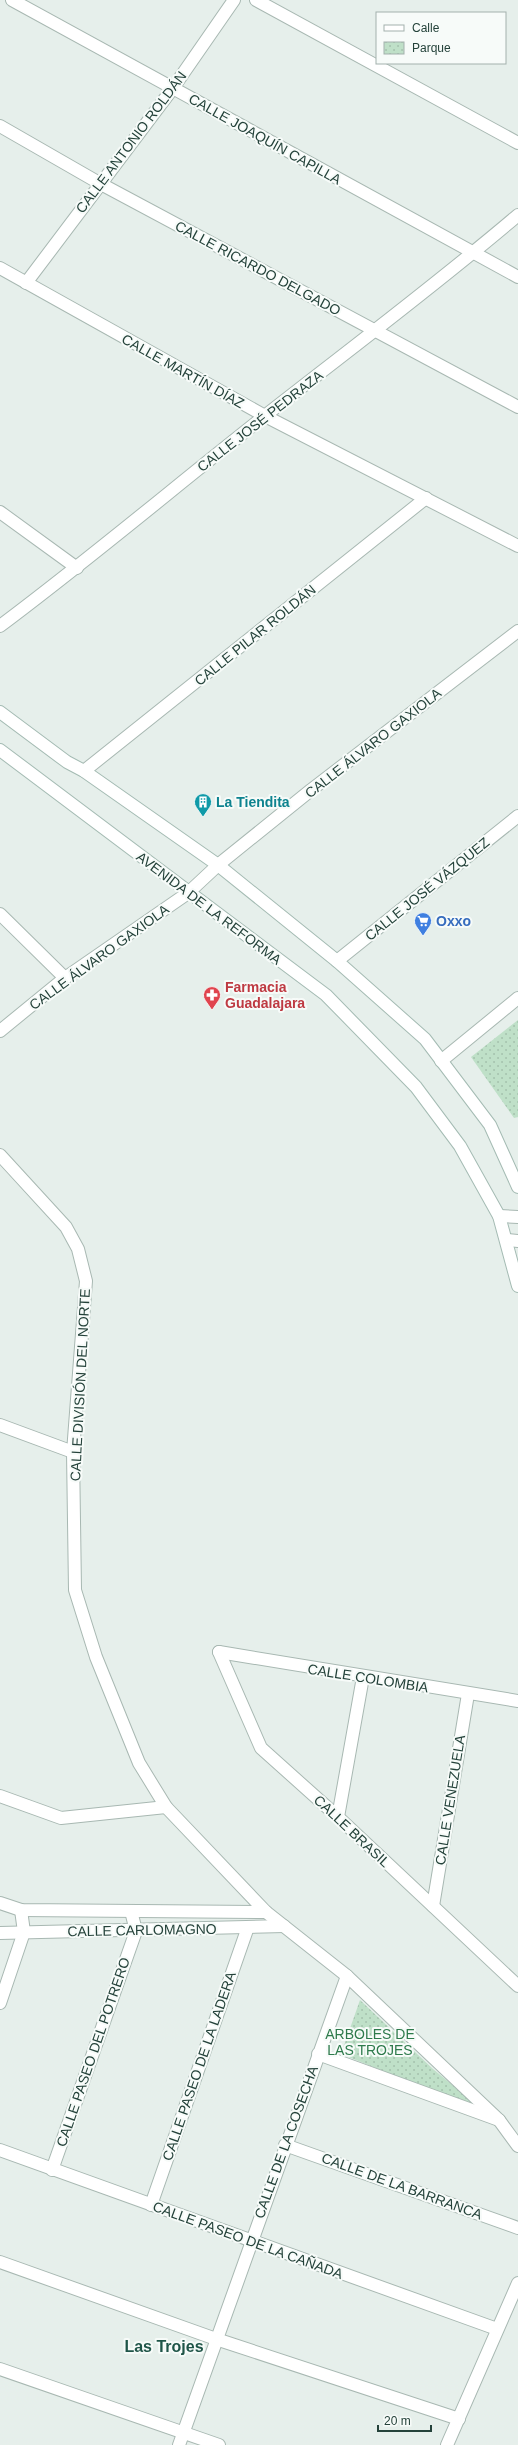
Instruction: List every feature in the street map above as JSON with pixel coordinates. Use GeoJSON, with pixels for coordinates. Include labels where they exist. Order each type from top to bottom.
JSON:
{"type":"FeatureCollection","features":[{"type":"Feature","properties":{"kind":"street","name":"CALLE JOAQUÍN CAPILLA"},"geometry":{"type":"LineString","coordinates":[[12,0],[518,278]]}},
{"type":"Feature","properties":{"kind":"street","name":"CALLE ANTONIO ROLDÁN"},"geometry":{"type":"LineString","coordinates":[[26,283],[173,88],[234,0]]}},
{"type":"Feature","properties":{"kind":"street"},"geometry":{"type":"LineString","coordinates":[[256,0],[518,143]]}},
{"type":"Feature","properties":{"kind":"street","name":"CALLE RICARDO DELGADO"},"geometry":{"type":"LineString","coordinates":[[0,126],[101,184],[518,407]]}},
{"type":"Feature","properties":{"kind":"street","name":"CALLE JOSÉ PEDRAZA"},"geometry":{"type":"LineString","coordinates":[[0,626],[77,568],[264,416],[473,254],[518,215]]}},
{"type":"Feature","properties":{"kind":"street","name":"CALLE MARTÍN DÍAZ"},"geometry":{"type":"LineString","coordinates":[[0,268],[264,416],[518,546]]}},
{"type":"Feature","properties":{"kind":"street","name":"CALLE PILAR ROLDÁN"},"geometry":{"type":"LineString","coordinates":[[84,771],[426,498]]}},
{"type":"Feature","properties":{"kind":"street"},"geometry":{"type":"LineString","coordinates":[[0,512],[77,568]]}},
{"type":"Feature","properties":{"kind":"street","name":"CALLE ÁLVARO GAXIOLA"},"geometry":{"type":"LineString","coordinates":[[0,1031],[65,978],[188,893],[218,865],[518,631]]}},
{"type":"Feature","properties":{"kind":"street"},"geometry":{"type":"LineString","coordinates":[[0,712],[67,762],[84,771],[218,865],[337,962],[425,1039],[490,1125],[518,1187]]}},
{"type":"Feature","properties":{"kind":"street","name":"AVENIDA DE LA REFORMA"},"geometry":{"type":"LineString","coordinates":[[0,750],[188,893],[326,995],[416,1087],[460,1146],[512,1241],[518,1286]]}},
{"type":"Feature","properties":{"kind":"street","name":"CALLE JOSÉ VÁZQUEZ"},"geometry":{"type":"LineString","coordinates":[[337,962],[518,816]]}},
{"type":"Feature","properties":{"kind":"street"},"geometry":{"type":"LineString","coordinates":[[0,914],[65,978]]}},
{"type":"Feature","properties":{"kind":"street"},"geometry":{"type":"LineString","coordinates":[[441,1061],[518,998]]}},
{"type":"Feature","properties":{"kind":"street","name":"CALLE DIVISIÓN DEL NORTE"},"geometry":{"type":"LineString","coordinates":[[0,1155],[66,1227],[78,1249],[86,1281],[73,1452],[75,1590],[96,1657],[139,1763],[166,1807],[266,1912],[347,1976],[499,2120],[518,2146]]}},
{"type":"Feature","properties":{"kind":"street"},"geometry":{"type":"LineString","coordinates":[[499,1216],[518,1217]]}},
{"type":"Feature","properties":{"kind":"street"},"geometry":{"type":"LineString","coordinates":[[0,1425],[73,1452]]}},
{"type":"Feature","properties":{"kind":"street","name":"CALLE COLOMBIA"},"geometry":{"type":"LineString","coordinates":[[219,1652],[363,1677],[518,1701]]}},
{"type":"Feature","properties":{"kind":"street","name":"CALLE BRASIL"},"geometry":{"type":"LineString","coordinates":[[219,1652],[261,1748],[338,1817],[518,1986]]}},
{"type":"Feature","properties":{"kind":"street"},"geometry":{"type":"LineString","coordinates":[[338,1817],[363,1677]]}},
{"type":"Feature","properties":{"kind":"street","name":"CALLE VENEZUELA"},"geometry":{"type":"LineString","coordinates":[[433,1906],[468,1694]]}},
{"type":"Feature","properties":{"kind":"street"},"geometry":{"type":"LineString","coordinates":[[0,1796],[60,1818],[166,1807]]}},
{"type":"Feature","properties":{"kind":"street","name":"CALLE CARLOMAGNO"},"geometry":{"type":"LineString","coordinates":[[0,1903],[21,1910],[266,1912]]}},
{"type":"Feature","properties":{"kind":"street"},"geometry":{"type":"LineString","coordinates":[[0,2003],[24,1932],[21,1910]]}},
{"type":"Feature","properties":{"kind":"street"},"geometry":{"type":"LineString","coordinates":[[131,1911],[136,1931]]}},
{"type":"Feature","properties":{"kind":"street","name":"CALLE CARLOMAGNO"},"geometry":{"type":"LineString","coordinates":[[0,1933],[136,1931],[284,1926]]}},
{"type":"Feature","properties":{"kind":"street","name":"CALLE PASEO DE LA LADERA"},"geometry":{"type":"LineString","coordinates":[[151,2205],[248,1927]]}},
{"type":"Feature","properties":{"kind":"street","name":"CALLE PASEO DEL POTRERO"},"geometry":{"type":"LineString","coordinates":[[52,2170],[136,1931]]}},
{"type":"Feature","properties":{"kind":"street","name":"CALLE DE LA COSECHA"},"geometry":{"type":"LineString","coordinates":[[179,2445],[250,2241],[347,1976]]}},
{"type":"Feature","properties":{"kind":"street"},"geometry":{"type":"LineString","coordinates":[[318,2054],[499,2120]]}},
{"type":"Feature","properties":{"kind":"street","name":"CALLE DE LA BARRANCA"},"geometry":{"type":"LineString","coordinates":[[285,2145],[518,2228]]}},
{"type":"Feature","properties":{"kind":"street","name":"CALLE PASEO DE LA CAÑADA"},"geometry":{"type":"LineString","coordinates":[[0,2150],[497,2329]]}},
{"type":"Feature","properties":{"kind":"street"},"geometry":{"type":"LineString","coordinates":[[0,2262],[216,2339],[458,2419]]}},
{"type":"Feature","properties":{"kind":"street"},"geometry":{"type":"LineString","coordinates":[[447,2445],[518,2283]]}},
{"type":"Feature","properties":{"kind":"street"},"geometry":{"type":"LineString","coordinates":[[0,2369],[219,2445]]}},
{"type":"Feature","properties":{"kind":"green space"},"geometry":{"type":"Polygon","coordinates":[[[518,1020],[518,1117],[514,1118],[471,1057],[518,1020]]]}},
{"type":"Feature","properties":{"kind":"green space","name":"ARBOLES DE LAS TROJES"},"geometry":{"type":"Polygon","coordinates":[[[360,2000],[433,2069],[485,2112],[341,2054],[360,2000]]]}},
{"type":"Feature","properties":{"kind":"place","name":"La Tiendita"},"geometry":{"type":"Point","coordinates":[203,817]}},
{"type":"Feature","properties":{"kind":"place","name":"Oxxo"},"geometry":{"type":"Point","coordinates":[423,936]}},
{"type":"Feature","properties":{"kind":"place","name":"Farmacia Guadalajara"},"geometry":{"type":"Point","coordinates":[212,1010]}},
{"type":"Feature","properties":{"kind":"district","name":"Las Trojes"},"geometry":{"type":"Point","coordinates":[164,2346]}}]}
